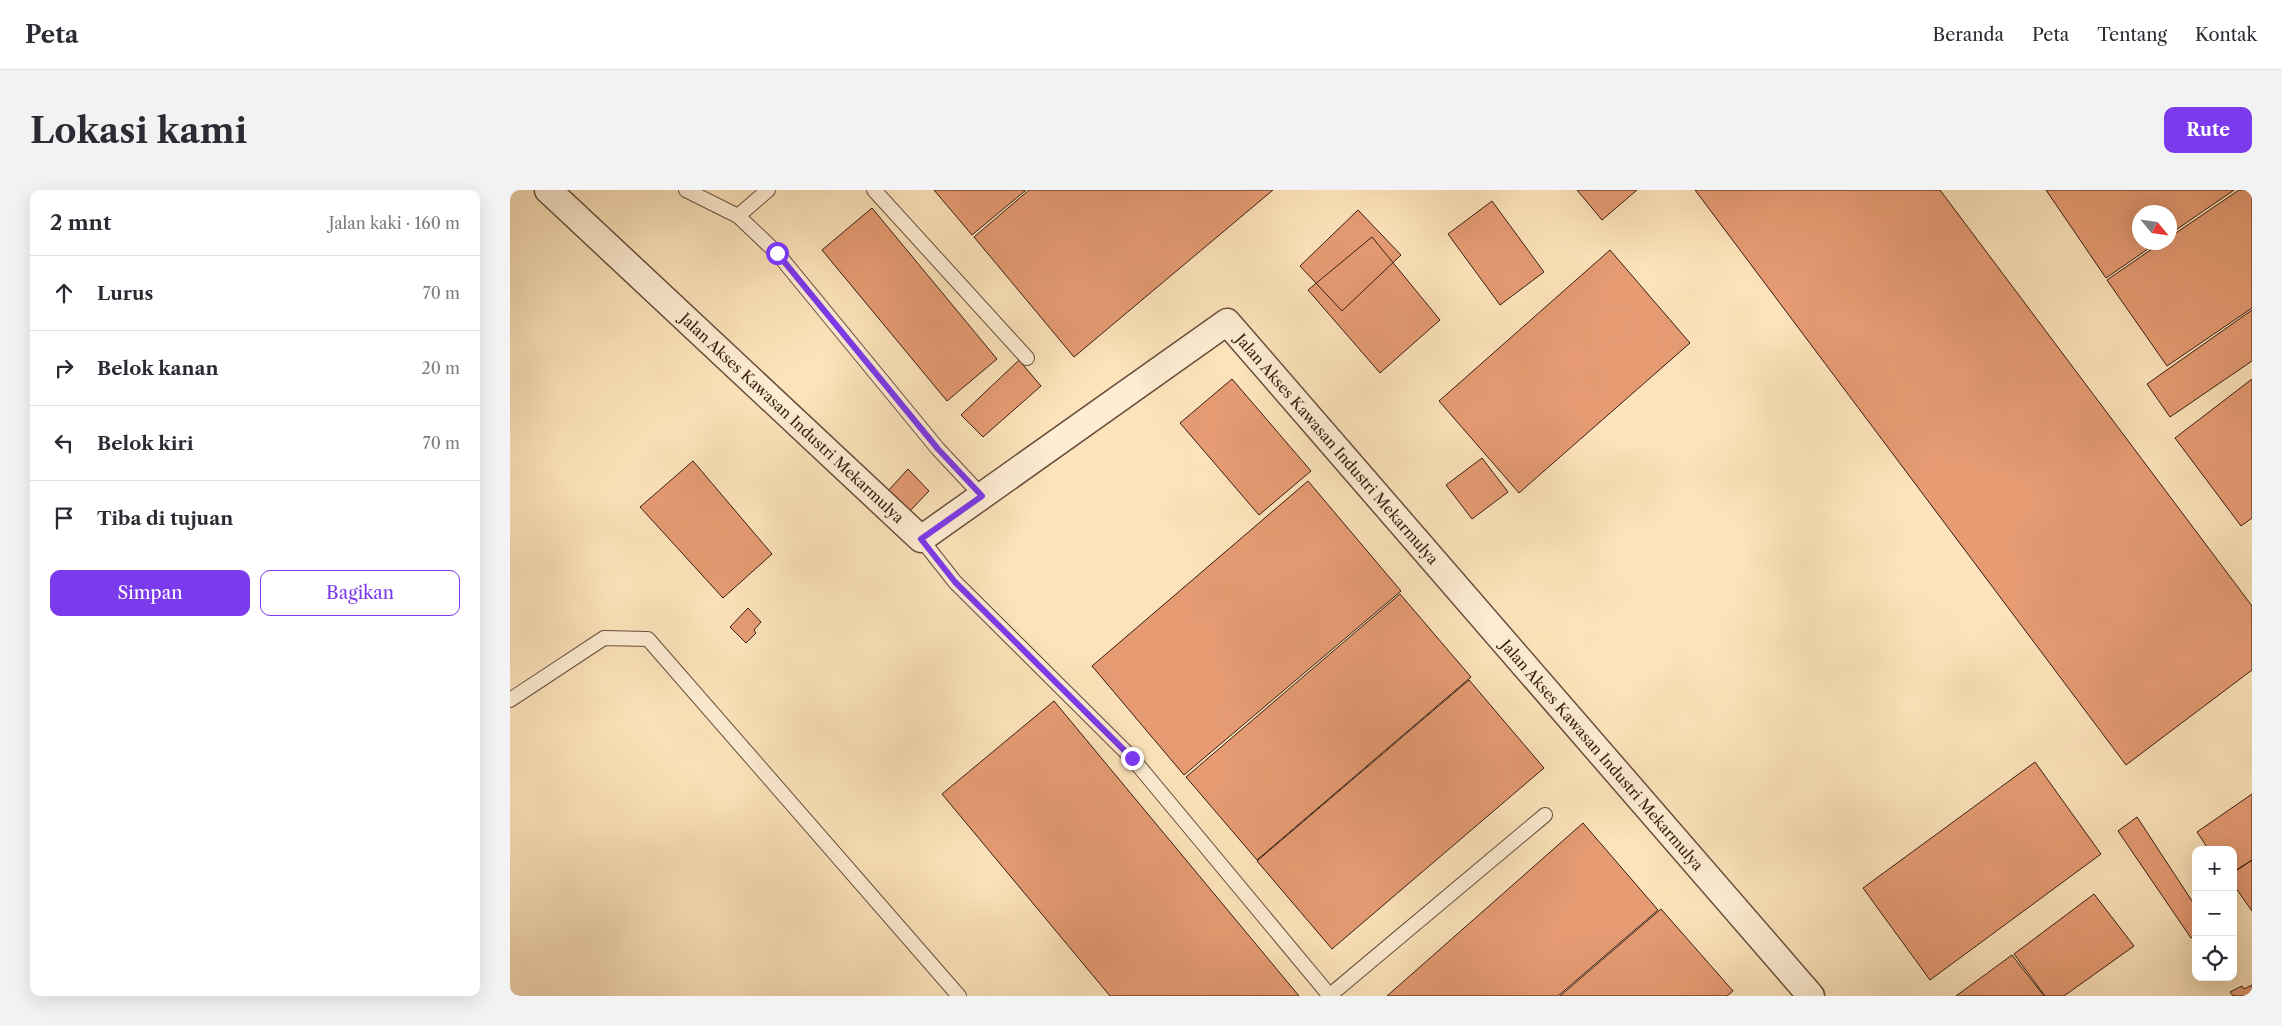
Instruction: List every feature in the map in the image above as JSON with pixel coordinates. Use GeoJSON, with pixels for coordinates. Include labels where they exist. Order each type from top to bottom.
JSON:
{"type":"FeatureCollection","features":[{"type":"Feature","properties":{"kind":"street","name":"Jalan Akses Kawasan Industri Mekarmulya"},"geometry":{"type":"LineString","coordinates":[[548,190],[921,539],[1227,322],[1811,996]]}},
{"type":"Feature","properties":{"kind":"lane"},"geometry":{"type":"LineString","coordinates":[[686,190],[738,216],[777,253],[938,449],[982,496]]}},
{"type":"Feature","properties":{"kind":"lane"},"geometry":{"type":"LineString","coordinates":[[738,216],[768,190]]}},
{"type":"Feature","properties":{"kind":"lane"},"geometry":{"type":"LineString","coordinates":[[874,190],[1027,358]]}},
{"type":"Feature","properties":{"kind":"lane"},"geometry":{"type":"LineString","coordinates":[[921,539],[955,582],[1132,758],[1329,996],[1545,815]]}},
{"type":"Feature","properties":{"kind":"lane"},"geometry":{"type":"LineString","coordinates":[[510,700],[604,638],[648,639],[958,996]]}},
{"type":"Feature","properties":{"kind":"building"},"geometry":{"type":"Polygon","coordinates":[[[934,190],[1026,190],[972,235],[934,190]]]}},
{"type":"Feature","properties":{"kind":"building"},"geometry":{"type":"Polygon","coordinates":[[[1029,190],[1273,190],[1074,357],[974,237],[1029,190]]]}},
{"type":"Feature","properties":{"kind":"building"},"geometry":{"type":"Polygon","coordinates":[[[1577,190],[1637,190],[1602,220],[1577,190]]]}},
{"type":"Feature","properties":{"kind":"building"},"geometry":{"type":"Polygon","coordinates":[[[1695,190],[1940,190],[2252,606],[2252,670],[2126,765],[1695,190]]]}},
{"type":"Feature","properties":{"kind":"building"},"geometry":{"type":"Polygon","coordinates":[[[2046,190],[2234,190],[2177,229],[2177,205],[2132,205],[2132,250],[2146,250],[2106,278],[2046,190]]]}},
{"type":"Feature","properties":{"kind":"building"},"geometry":{"type":"Polygon","coordinates":[[[2239,190],[2252,190],[2252,308],[2167,366],[2107,280],[2150,250],[2177,250],[2177,232],[2239,190]]]}},
{"type":"Feature","properties":{"kind":"building"},"geometry":{"type":"Polygon","coordinates":[[[1492,201],[1544,272],[1500,305],[1448,234],[1492,201]]]}},
{"type":"Feature","properties":{"kind":"building"},"geometry":{"type":"Polygon","coordinates":[[[872,208],[997,359],[947,401],[822,250],[872,208]]]}},
{"type":"Feature","properties":{"kind":"building"},"geometry":{"type":"Polygon","coordinates":[[[1358,210],[1401,255],[1342,311],[1300,266],[1358,210]]]}},
{"type":"Feature","properties":{"kind":"building"},"geometry":{"type":"Polygon","coordinates":[[[1372,237],[1440,320],[1380,373],[1308,290],[1372,237]]]}},
{"type":"Feature","properties":{"kind":"building"},"geometry":{"type":"Polygon","coordinates":[[[1610,250],[1690,343],[1519,493],[1439,401],[1610,250]]]}},
{"type":"Feature","properties":{"kind":"building"},"geometry":{"type":"Polygon","coordinates":[[[2252,310],[2252,361],[2170,417],[2147,384],[2252,310]]]}},
{"type":"Feature","properties":{"kind":"building"},"geometry":{"type":"Polygon","coordinates":[[[1019,360],[1041,386],[983,437],[961,415],[1019,360]]]}},
{"type":"Feature","properties":{"kind":"building"},"geometry":{"type":"Polygon","coordinates":[[[1232,379],[1311,471],[1259,515],[1180,423],[1232,379]]]}},
{"type":"Feature","properties":{"kind":"building"},"geometry":{"type":"Polygon","coordinates":[[[2252,379],[2252,518],[2241,526],[2175,438],[2252,379]]]}},
{"type":"Feature","properties":{"kind":"building"},"geometry":{"type":"Polygon","coordinates":[[[1482,458],[1508,492],[1472,519],[1446,485],[1482,458]]]}},
{"type":"Feature","properties":{"kind":"building"},"geometry":{"type":"Polygon","coordinates":[[[693,461],[772,554],[723,598],[640,507],[693,461]]]}},
{"type":"Feature","properties":{"kind":"building"},"geometry":{"type":"Polygon","coordinates":[[[908,469],[929,491],[908,513],[887,492],[908,469]]]}},
{"type":"Feature","properties":{"kind":"building"},"geometry":{"type":"Polygon","coordinates":[[[1308,481],[1401,591],[1184,775],[1092,666],[1308,481]]]}},
{"type":"Feature","properties":{"kind":"building"},"geometry":{"type":"Polygon","coordinates":[[[1400,594],[1471,677],[1257,860],[1186,777],[1400,594]]]}},
{"type":"Feature","properties":{"kind":"building"},"geometry":{"type":"Polygon","coordinates":[[[748,608],[761,622],[754,630],[756,633],[746,643],[730,627],[748,608]]]}},
{"type":"Feature","properties":{"kind":"building"},"geometry":{"type":"Polygon","coordinates":[[[1469,680],[1544,768],[1332,949],[1257,861],[1469,680]]]}},
{"type":"Feature","properties":{"kind":"building"},"geometry":{"type":"Polygon","coordinates":[[[1054,701],[1299,996],[1110,996],[942,794],[1054,701]]]}},
{"type":"Feature","properties":{"kind":"building"},"geometry":{"type":"Polygon","coordinates":[[[2035,762],[2101,854],[1930,980],[1863,888],[2035,762]]]}},
{"type":"Feature","properties":{"kind":"building"},"geometry":{"type":"Polygon","coordinates":[[[2252,794],[2252,860],[2237,869],[2237,846],[2206,846],[2197,832],[2252,794]]]}},
{"type":"Feature","properties":{"kind":"building"},"geometry":{"type":"Polygon","coordinates":[[[2137,817],[2192,901],[2192,937],[2191,938],[2118,831],[2137,817]]]}},
{"type":"Feature","properties":{"kind":"building"},"geometry":{"type":"Polygon","coordinates":[[[1583,823],[1658,910],[1558,996],[1387,996],[1583,823]]]}},
{"type":"Feature","properties":{"kind":"building"},"geometry":{"type":"Polygon","coordinates":[[[2252,860],[2252,911],[2237,890],[2237,870],[2252,860]]]}},
{"type":"Feature","properties":{"kind":"building"},"geometry":{"type":"Polygon","coordinates":[[[2094,894],[2134,946],[2064,996],[2045,996],[2014,954],[2094,894]]]}},
{"type":"Feature","properties":{"kind":"building"},"geometry":{"type":"Polygon","coordinates":[[[1661,909],[1733,991],[1727,996],[1560,996],[1661,909]]]}},
{"type":"Feature","properties":{"kind":"building"},"geometry":{"type":"Polygon","coordinates":[[[2012,955],[2044,996],[1956,996],[2012,955]]]}},
{"type":"Feature","properties":{"kind":"building"},"geometry":{"type":"Polygon","coordinates":[[[2252,985],[2252,996],[2233,996],[2230,992],[2242,986],[2244,989],[2252,985]]]}},
{"type":"Feature","properties":{"kind":"route"},"geometry":{"type":"LineString","coordinates":[[777,253],[938,449],[982,496],[921,539],[955,582],[1132,758]]}}]}
